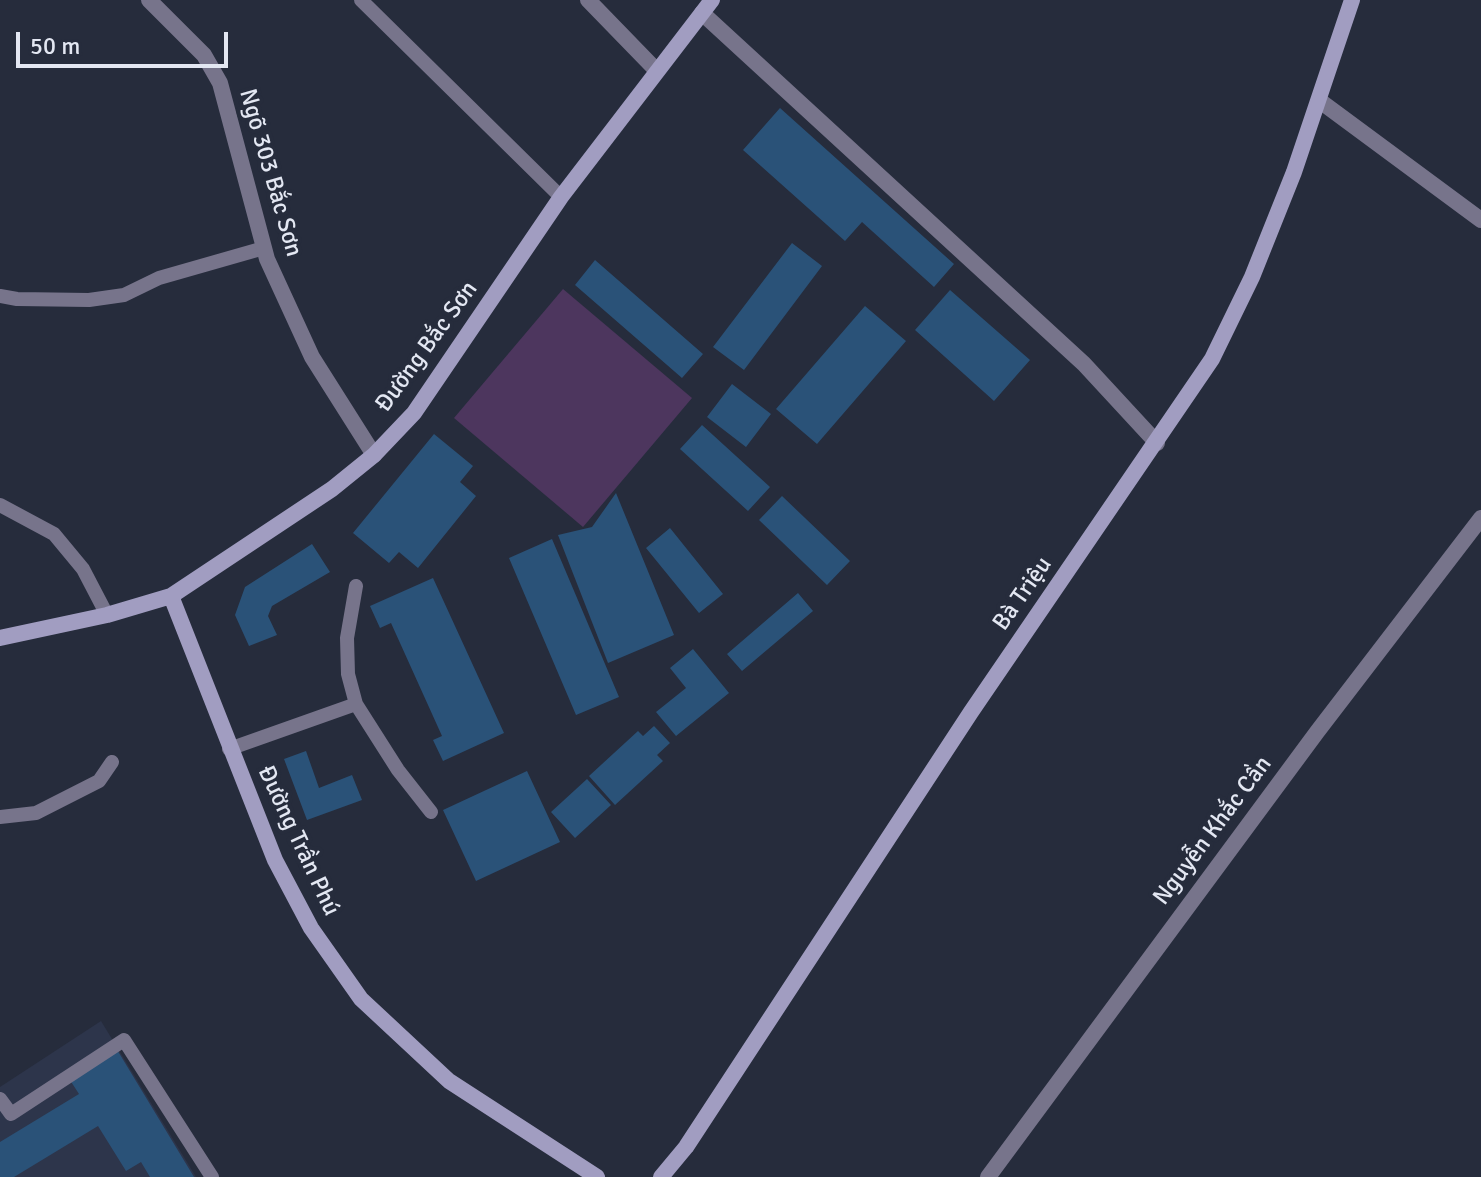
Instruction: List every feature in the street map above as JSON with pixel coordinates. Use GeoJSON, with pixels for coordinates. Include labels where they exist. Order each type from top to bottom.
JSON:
{"type":"FeatureCollection","features":[{"type":"Feature","properties":{"kind":"main road","name":"Bà Triệu"},"geometry":{"type":"LineString","coordinates":[[661,1177],[686,1147],[971,712],[1212,359],[1252,277],[1294,172],[1352,0]]}},
{"type":"Feature","properties":{"kind":"main road","name":"Đường Bắc Sơn"},"geometry":{"type":"LineString","coordinates":[[0,638],[107,615],[171,596],[332,489],[374,455],[414,413],[561,197],[707,6]]}},
{"type":"Feature","properties":{"kind":"main road","name":"Đường Trần Phú"},"geometry":{"type":"LineString","coordinates":[[171,596],[275,860],[311,928],[361,999],[449,1081],[597,1177]]}},
{"type":"Feature","properties":{"kind":"street","name":"Ngõ 303 Bắc Sơn"},"geometry":{"type":"LineString","coordinates":[[149,0],[204,55],[220,83],[264,248],[299,333],[374,455]]}},
{"type":"Feature","properties":{"kind":"street"},"geometry":{"type":"LineString","coordinates":[[588,0],[656,70]]}},
{"type":"Feature","properties":{"kind":"street"},"geometry":{"type":"LineString","coordinates":[[707,6],[1084,364],[1157,443]]}},
{"type":"Feature","properties":{"kind":"street"},"geometry":{"type":"LineString","coordinates":[[1320,101],[1481,220]]}},
{"type":"Feature","properties":{"kind":"street","name":"Nguyễn Khắc Cần"},"geometry":{"type":"LineString","coordinates":[[988,1177],[1317,732],[1481,518]]}},
{"type":"Feature","properties":{"kind":"lane"},"geometry":{"type":"LineString","coordinates":[[361,0],[561,197]]}},
{"type":"Feature","properties":{"kind":"lane"},"geometry":{"type":"LineString","coordinates":[[0,296],[89,300],[124,295],[159,278],[264,248]]}},
{"type":"Feature","properties":{"kind":"lane"},"geometry":{"type":"LineString","coordinates":[[0,505],[32,520],[60,540],[83,569],[107,615]]}},
{"type":"Feature","properties":{"kind":"lane"},"geometry":{"type":"LineString","coordinates":[[356,586],[347,638],[348,674],[356,704],[398,770],[431,812]]}},
{"type":"Feature","properties":{"kind":"lane"},"geometry":{"type":"LineString","coordinates":[[229,749],[356,704]]}},
{"type":"Feature","properties":{"kind":"lane"},"geometry":{"type":"LineString","coordinates":[[0,817],[36,813],[99,781],[112,762]]}},
{"type":"Feature","properties":{"kind":"lane"},"geometry":{"type":"LineString","coordinates":[[0,1099],[6,1116],[124,1040],[212,1177]]}},
{"type":"Feature","properties":{"kind":"shaded area"},"geometry":{"type":"Polygon","coordinates":[[[563,289],[692,398],[583,527],[454,418],[563,289]]]}},
{"type":"Feature","properties":{"kind":"shaded area"},"geometry":{"type":"Polygon","coordinates":[[[101,1021],[196,1177],[0,1177],[0,1087],[101,1021]]]}},
{"type":"Feature","properties":{"kind":"building"},"geometry":{"type":"Polygon","coordinates":[[[780,108],[954,264],[934,287],[862,222],[845,241],[743,150],[780,108]]]}},
{"type":"Feature","properties":{"kind":"building"},"geometry":{"type":"Polygon","coordinates":[[[792,243],[822,266],[744,370],[713,347],[792,243]]]}},
{"type":"Feature","properties":{"kind":"building"},"geometry":{"type":"Polygon","coordinates":[[[595,260],[703,354],[682,378],[575,285],[595,260]]]}},
{"type":"Feature","properties":{"kind":"building"},"geometry":{"type":"Polygon","coordinates":[[[950,290],[1030,360],[994,401],[915,330],[950,290]]]}},
{"type":"Feature","properties":{"kind":"building"},"geometry":{"type":"Polygon","coordinates":[[[865,306],[906,341],[817,444],[776,409],[865,306]]]}},
{"type":"Feature","properties":{"kind":"building"},"geometry":{"type":"Polygon","coordinates":[[[732,384],[771,414],[746,447],[707,417],[732,384]]]}},
{"type":"Feature","properties":{"kind":"building"},"geometry":{"type":"Polygon","coordinates":[[[702,425],[770,487],[748,511],[680,449],[702,425]]]}},
{"type":"Feature","properties":{"kind":"building"},"geometry":{"type":"Polygon","coordinates":[[[434,434],[473,466],[460,482],[476,496],[418,568],[399,552],[389,563],[353,533],[434,434]]]}},
{"type":"Feature","properties":{"kind":"building"},"geometry":{"type":"Polygon","coordinates":[[[616,493],[674,635],[608,663],[558,535],[592,527],[616,493]]]}},
{"type":"Feature","properties":{"kind":"building"},"geometry":{"type":"Polygon","coordinates":[[[782,496],[850,561],[827,585],[759,520],[782,496]]]}},
{"type":"Feature","properties":{"kind":"building"},"geometry":{"type":"Polygon","coordinates":[[[670,528],[723,594],[699,613],[646,548],[670,528]]]}},
{"type":"Feature","properties":{"kind":"building"},"geometry":{"type":"Polygon","coordinates":[[[552,539],[619,697],[576,715],[509,558],[552,539]]]}},
{"type":"Feature","properties":{"kind":"building"},"geometry":{"type":"Polygon","coordinates":[[[312,544],[330,572],[272,606],[268,616],[277,635],[249,646],[235,615],[245,587],[312,544]]]}},
{"type":"Feature","properties":{"kind":"building"},"geometry":{"type":"Polygon","coordinates":[[[433,578],[504,733],[443,761],[433,740],[442,736],[391,623],[380,628],[370,606],[433,578]]]}},
{"type":"Feature","properties":{"kind":"building"},"geometry":{"type":"Polygon","coordinates":[[[798,593],[813,611],[742,671],[727,654],[798,593]]]}},
{"type":"Feature","properties":{"kind":"building"},"geometry":{"type":"Polygon","coordinates":[[[693,649],[729,693],[676,736],[656,712],[686,688],[670,668],[693,649]]]}},
{"type":"Feature","properties":{"kind":"building"},"geometry":{"type":"Polygon","coordinates":[[[654,726],[670,743],[657,755],[663,761],[615,805],[589,776],[638,731],[643,736],[654,726]]]}},
{"type":"Feature","properties":{"kind":"building"},"geometry":{"type":"Polygon","coordinates":[[[306,751],[319,788],[352,775],[362,800],[307,820],[284,759],[306,751]]]}},
{"type":"Feature","properties":{"kind":"building"},"geometry":{"type":"Polygon","coordinates":[[[527,771],[560,842],[476,881],[443,810],[527,771]]]}},
{"type":"Feature","properties":{"kind":"building"},"geometry":{"type":"Polygon","coordinates":[[[587,779],[611,805],[575,838],[551,812],[587,779]]]}},
{"type":"Feature","properties":{"kind":"building"},"geometry":{"type":"Polygon","coordinates":[[[116,1048],[194,1177],[150,1177],[141,1162],[126,1171],[98,1126],[14,1177],[0,1177],[0,1142],[79,1094],[68,1077],[116,1048]]]}}]}
